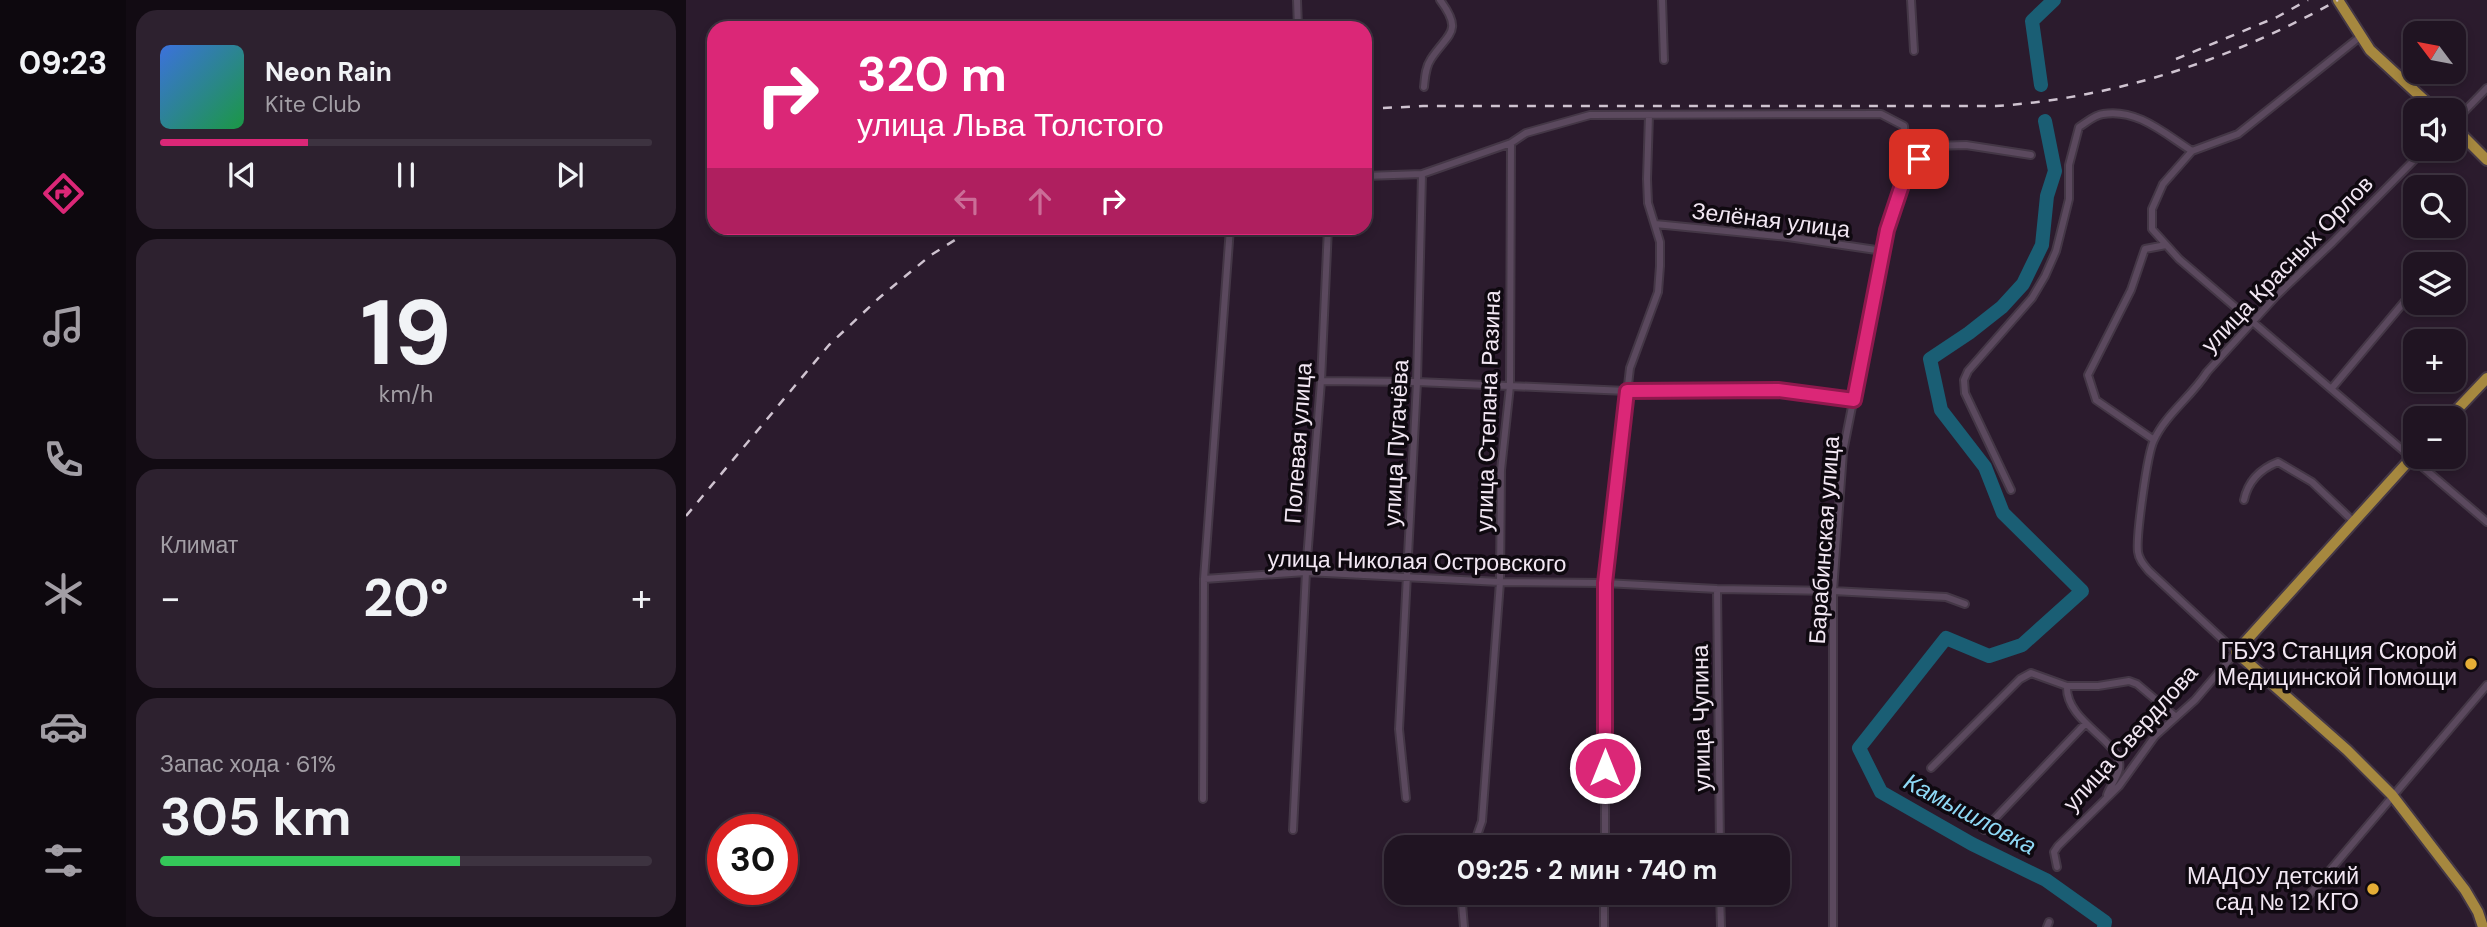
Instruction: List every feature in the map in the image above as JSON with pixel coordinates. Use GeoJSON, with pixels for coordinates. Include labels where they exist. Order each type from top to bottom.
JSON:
{"type":"FeatureCollection","features":[{"type":"Feature","properties":{"kind":"main road"},"geometry":{"type":"LineString","coordinates":[[2338,0],[2370,50],[2422,98]]}},
{"type":"Feature","properties":{"kind":"main road"},"geometry":{"type":"LineString","coordinates":[[2466,138],[2487,160]]}},
{"type":"Feature","properties":{"kind":"main road"},"geometry":{"type":"LineString","coordinates":[[2460,406],[2487,378]]}},
{"type":"Feature","properties":{"kind":"main road","name":"улица Свердлова"},"geometry":{"type":"LineString","coordinates":[[2236,652],[2403,467]]}},
{"type":"Feature","properties":{"kind":"main road"},"geometry":{"type":"LineString","coordinates":[[2236,652],[2347,750],[2392,795],[2465,890],[2483,927]]}},
{"type":"Feature","properties":{"kind":"street"},"geometry":{"type":"LineString","coordinates":[[1297,0],[1298,21]]}},
{"type":"Feature","properties":{"kind":"street"},"geometry":{"type":"LineString","coordinates":[[1424,88],[1429,61],[1452,28],[1452,16],[1440,0]]}},
{"type":"Feature","properties":{"kind":"street"},"geometry":{"type":"LineString","coordinates":[[1662,0],[1664,60]]}},
{"type":"Feature","properties":{"kind":"street"},"geometry":{"type":"LineString","coordinates":[[1911,0],[1914,51]]}},
{"type":"Feature","properties":{"kind":"street"},"geometry":{"type":"LineString","coordinates":[[2359,33],[2238,134],[2192,151],[2163,184],[2151,209],[2152,229],[2179,259],[2403,448]]}},
{"type":"Feature","properties":{"kind":"street"},"geometry":{"type":"LineString","coordinates":[[2466,112],[2487,88]]}},
{"type":"Feature","properties":{"kind":"street"},"geometry":{"type":"LineString","coordinates":[[2011,490],[1965,393],[1964,380],[1968,371],[2032,298],[2045,276],[2056,251],[2069,199],[2069,165],[2079,127],[2100,114],[2120,113],[2141,118],[2192,151]]}},
{"type":"Feature","properties":{"kind":"street"},"geometry":{"type":"LineString","coordinates":[[1372,176],[1422,173],[1511,143],[1526,133],[1590,115],[1881,114],[1904,126],[1906,173]]}},
{"type":"Feature","properties":{"kind":"street"},"geometry":{"type":"LineString","coordinates":[[1605,835],[1605,583],[1630,368],[1658,292],[1660,242],[1648,203],[1649,115]]}},
{"type":"Feature","properties":{"kind":"street","name":"улица Степана Разина"},"geometry":{"type":"LineString","coordinates":[[1477,835],[1482,821],[1500,582],[1501,470],[1510,386],[1511,143]]}},
{"type":"Feature","properties":{"kind":"street","name":"Барабинская улица"},"geometry":{"type":"LineString","coordinates":[[1833,927],[1833,592],[1843,452],[1887,230],[1906,173],[1932,146],[1966,145],[2031,155]]}},
{"type":"Feature","properties":{"kind":"street","name":"улица Красных Орлов"},"geometry":{"type":"LineString","coordinates":[[2236,652],[2142,564],[2138,546],[2148,459],[2154,440],[2207,372],[2277,295],[2333,243],[2413,161]]}},
{"type":"Feature","properties":{"kind":"street","name":"улица Пугачёва"},"geometry":{"type":"LineString","coordinates":[[1406,797],[1399,729],[1417,382],[1422,173]]}},
{"type":"Feature","properties":{"kind":"street","name":"Зелёная улица"},"geometry":{"type":"LineString","coordinates":[[1655,224],[1788,237],[1883,251]]}},
{"type":"Feature","properties":{"kind":"street"},"geometry":{"type":"LineString","coordinates":[[1203,799],[1204,579],[1229,235]]}},
{"type":"Feature","properties":{"kind":"street","name":"Полевая улица"},"geometry":{"type":"LineString","coordinates":[[1293,830],[1328,235]]}},
{"type":"Feature","properties":{"kind":"street"},"geometry":{"type":"LineString","coordinates":[[2154,440],[2096,400],[2088,375],[2131,289],[2145,249],[2166,245]]}},
{"type":"Feature","properties":{"kind":"street"},"geometry":{"type":"LineString","coordinates":[[2332,388],[2403,303]]}},
{"type":"Feature","properties":{"kind":"street"},"geometry":{"type":"LineString","coordinates":[[1321,381],[1417,382],[1627,391],[1778,390],[1854,400]]}},
{"type":"Feature","properties":{"kind":"street"},"geometry":{"type":"LineString","coordinates":[[2244,500],[2251,482],[2260,472],[2278,462],[2312,482],[2354,522]]}},
{"type":"Feature","properties":{"kind":"street"},"geometry":{"type":"LineString","coordinates":[[2428,469],[2487,522]]}},
{"type":"Feature","properties":{"kind":"street","name":"улица Николая Островского"},"geometry":{"type":"LineString","coordinates":[[1204,579],[1306,572],[1500,582],[1605,583],[1946,597],[1965,604]]}},
{"type":"Feature","properties":{"kind":"street","name":"улица Чупина"},"geometry":{"type":"LineString","coordinates":[[1717,589],[1720,835]]}},
{"type":"Feature","properties":{"kind":"street","name":"улица Свердлова"},"geometry":{"type":"LineString","coordinates":[[2057,867],[2054,852],[2058,846],[2107,797],[2135,766],[2155,736],[2194,700],[2236,652]]}},
{"type":"Feature","properties":{"kind":"street"},"geometry":{"type":"LineString","coordinates":[[1931,768],[2020,679],[2031,673],[2067,686],[2098,686],[2129,681],[2137,684],[2175,716]]}},
{"type":"Feature","properties":{"kind":"street"},"geometry":{"type":"LineString","coordinates":[[2304,901],[2487,685]]}},
{"type":"Feature","properties":{"kind":"street"},"geometry":{"type":"LineString","coordinates":[[2067,686],[2069,704],[2085,724],[2106,743],[2119,762],[2119,769],[2107,797]]}},
{"type":"Feature","properties":{"kind":"street"},"geometry":{"type":"LineString","coordinates":[[1984,830],[2085,724]]}},
{"type":"Feature","properties":{"kind":"street"},"geometry":{"type":"LineString","coordinates":[[1462,905],[1464,927]]}},
{"type":"Feature","properties":{"kind":"street"},"geometry":{"type":"LineString","coordinates":[[1604,905],[1604,927]]}},
{"type":"Feature","properties":{"kind":"street"},"geometry":{"type":"LineString","coordinates":[[1720,905],[1721,927]]}},
{"type":"Feature","properties":{"kind":"waterway","name":"Камышловка"},"geometry":{"type":"LineString","coordinates":[[2041,85],[2032,21],[2054,0]]}},
{"type":"Feature","properties":{"kind":"waterway","name":"Камышловка"},"geometry":{"type":"LineString","coordinates":[[2045,121],[2055,171],[2047,196],[2042,245],[2023,284],[2002,307],[1930,359],[1941,410],[1985,467],[2003,513],[2082,591],[2022,645],[1989,656],[1946,638],[1859,748],[1881,792],[1972,844],[2046,880],[2105,922],[2104,927]]}},
{"type":"Feature","properties":{"kind":"railway"},"geometry":{"type":"LineString","coordinates":[[2176,59],[2277,17],[2308,0]]}},
{"type":"Feature","properties":{"kind":"railway"},"geometry":{"type":"LineString","coordinates":[[1372,109],[1423,106],[1996,106],[2041,102],[2129,85],[2173,72],[2257,40],[2338,0]]}},
{"type":"Feature","properties":{"kind":"railway"},"geometry":{"type":"LineString","coordinates":[[686,516],[829,345],[879,298],[931,255],[963,235]]}},
{"type":"Feature","properties":{"kind":"place","name":"ГБУЗ Станция Скорой Медицинской Помощи"},"geometry":{"type":"Point","coordinates":[2471,664]}},
{"type":"Feature","properties":{"kind":"place","name":"МАДОУ детский сад № 12 КГО"},"geometry":{"type":"Point","coordinates":[2373,889]}},
{"type":"Feature","properties":{"kind":"route"},"geometry":{"type":"LineString","coordinates":[[1605,768],[1605,583],[1627,391],[1778,390],[1854,400],[1887,230],[1906,173],[1919,159]]}}]}
